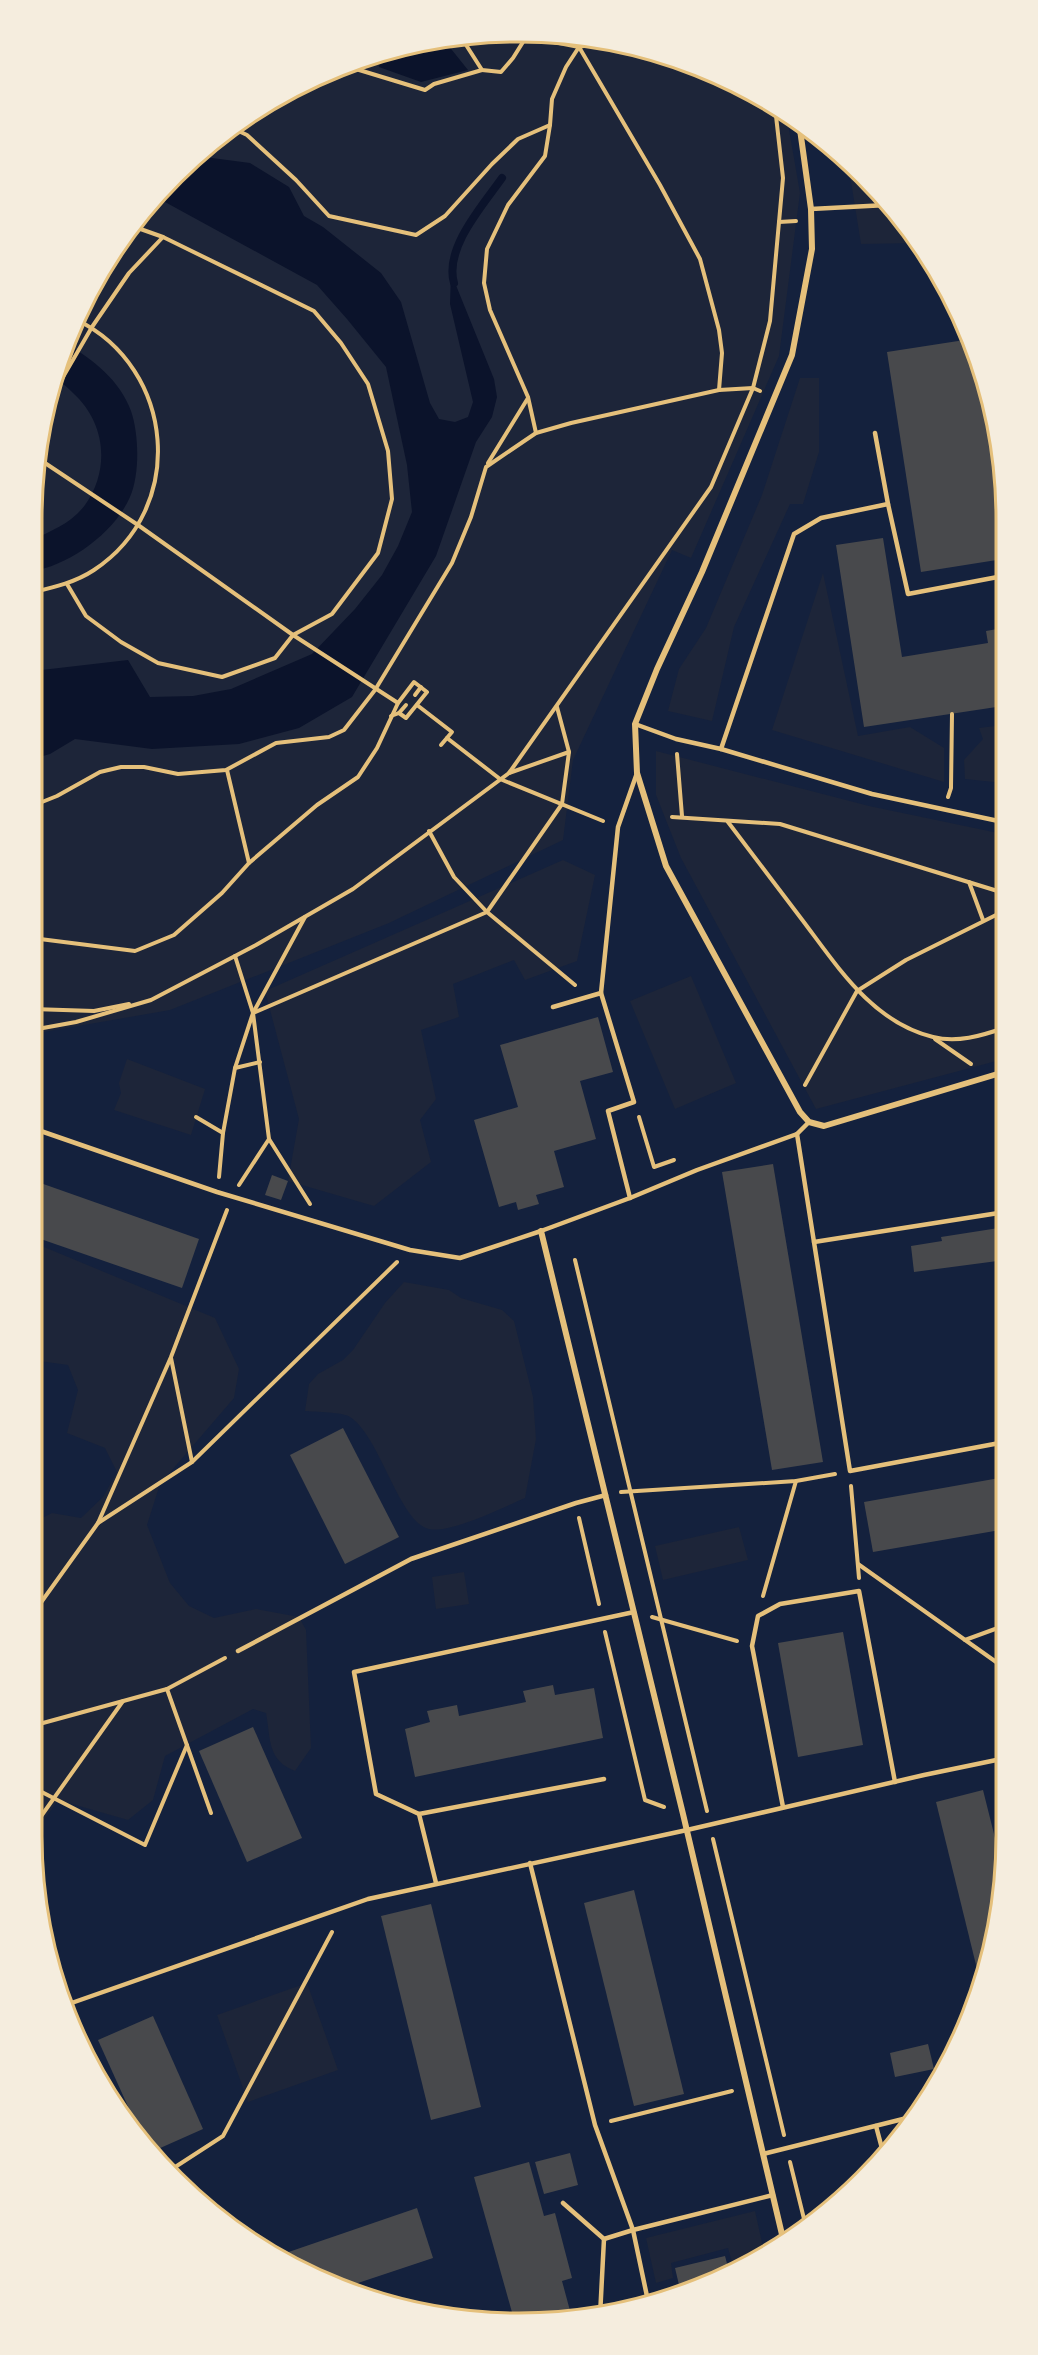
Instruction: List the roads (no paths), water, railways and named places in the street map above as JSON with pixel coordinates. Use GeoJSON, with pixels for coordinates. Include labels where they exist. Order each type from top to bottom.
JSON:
{"type":"FeatureCollection","features":[{"type":"Feature","properties":{"kind":"street"},"geometry":{"type":"LineString","coordinates":[[801,135],[811,209],[812,249],[792,355],[702,572],[657,669],[635,724],[637,773],[666,866],[800,1112],[809,1122],[824,1126],[996,1074]]}},
{"type":"Feature","properties":{"kind":"street"},"geometry":{"type":"LineString","coordinates":[[541,1231],[687,1830],[782,2234]]}},
{"type":"Feature","properties":{"kind":"lane"},"geometry":{"type":"LineString","coordinates":[[811,209],[879,205]]}},
{"type":"Feature","properties":{"kind":"lane"},"geometry":{"type":"LineString","coordinates":[[875,433],[908,594],[996,577]]}},
{"type":"Feature","properties":{"kind":"lane"},"geometry":{"type":"LineString","coordinates":[[720,749],[794,534],[822,518],[888,504]]}},
{"type":"Feature","properties":{"kind":"lane"},"geometry":{"type":"LineString","coordinates":[[635,724],[676,739],[720,749],[872,794],[996,820]]}},
{"type":"Feature","properties":{"kind":"lane"},"geometry":{"type":"LineString","coordinates":[[630,1198],[608,1111],[634,1102],[600,993],[618,827],[637,773]]}},
{"type":"Feature","properties":{"kind":"lane"},"geometry":{"type":"LineString","coordinates":[[553,1007],[600,993]]}},
{"type":"Feature","properties":{"kind":"lane"},"geometry":{"type":"LineString","coordinates":[[42,1131],[217,1192],[410,1250],[460,1258],[541,1231],[797,1134],[809,1122]]}},
{"type":"Feature","properties":{"kind":"lane"},"geometry":{"type":"LineString","coordinates":[[797,1134],[850,1471],[996,1444]]}},
{"type":"Feature","properties":{"kind":"lane"},"geometry":{"type":"LineString","coordinates":[[814,1242],[996,1213]]}},
{"type":"Feature","properties":{"kind":"lane"},"geometry":{"type":"LineString","coordinates":[[238,1651],[411,1559],[606,1495]]}},
{"type":"Feature","properties":{"kind":"lane"},"geometry":{"type":"LineString","coordinates":[[783,1808],[752,1646],[758,1616],[780,1604],[860,1591],[895,1782]]}},
{"type":"Feature","properties":{"kind":"lane"},"geometry":{"type":"LineString","coordinates":[[604,1779],[419,1814],[376,1794],[354,1672],[634,1612]]}},
{"type":"Feature","properties":{"kind":"lane"},"geometry":{"type":"LineString","coordinates":[[72,2003],[368,1899],[996,1760]]}},
{"type":"Feature","properties":{"kind":"lane"},"geometry":{"type":"LineString","coordinates":[[419,1814],[436,1883]]}},
{"type":"Feature","properties":{"kind":"lane"},"geometry":{"type":"LineString","coordinates":[[530,1863],[596,2125],[633,2230],[647,2296]]}},
{"type":"Feature","properties":{"kind":"lane"},"geometry":{"type":"LineString","coordinates":[[763,2154],[902,2119]]}},
{"type":"Feature","properties":{"kind":"lane"},"geometry":{"type":"LineString","coordinates":[[876,2126],[881,2146]]}},
{"type":"Feature","properties":{"kind":"lane"},"geometry":{"type":"LineString","coordinates":[[604,2239],[773,2195]]}},
{"type":"Feature","properties":{"kind":"lane"},"geometry":{"type":"LineString","coordinates":[[563,2203],[604,2239]]}},
{"type":"Feature","properties":{"kind":"lane"},"geometry":{"type":"LineString","coordinates":[[601,2306],[604,2239]]}},
{"type":"Feature","properties":{"kind":"waterway"},"geometry":{"type":"LineString","coordinates":[[454,283],[452,270],[460,242],[476,214],[502,178]]}}]}
